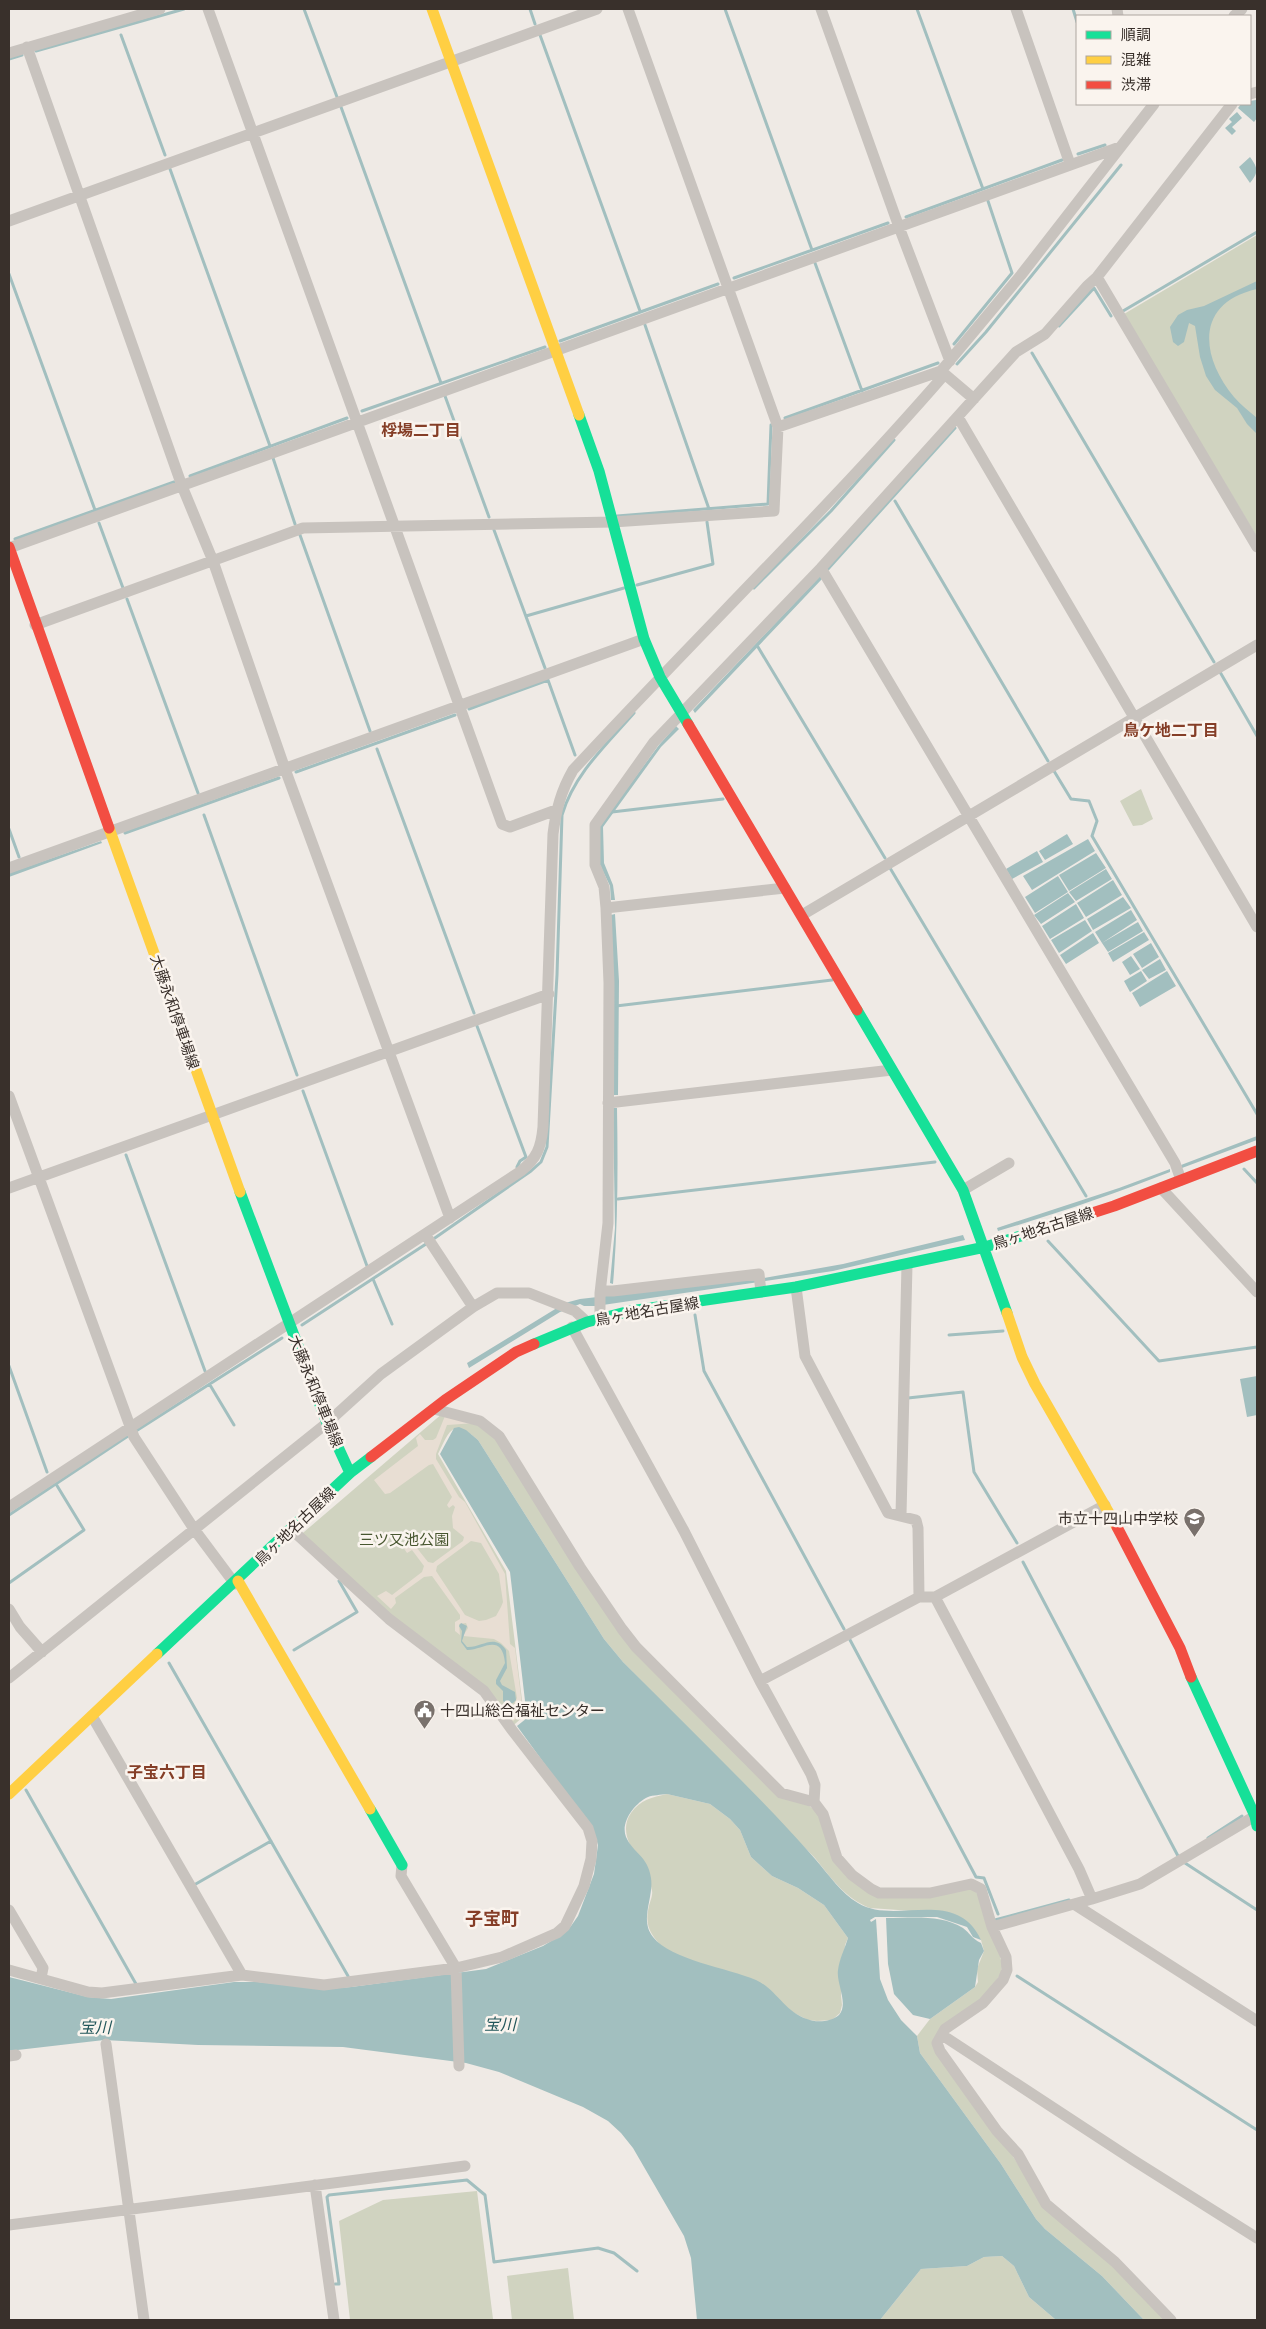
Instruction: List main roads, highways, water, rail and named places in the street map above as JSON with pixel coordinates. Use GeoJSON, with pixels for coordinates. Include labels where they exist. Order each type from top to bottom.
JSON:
{"type":"FeatureCollection","features":[{"type":"Feature","properties":{"kind":"main road"},"geometry":{"type":"LineString","coordinates":[[432,9],[599,471],[644,639],[660,677],[683,712],[963,1190],[985,1246],[1022,1357],[1035,1384],[1106,1505],[1180,1648],[1198,1696],[1257,1819]]}},
{"type":"Feature","properties":{"kind":"main road","name":"大藤永和停車場線"},"geometry":{"type":"LineString","coordinates":[[9,547],[35,625],[112,832],[211,1115],[327,1423],[350,1473]]}},
{"type":"Feature","properties":{"kind":"main road","name":"鳥ヶ地名古屋線"},"geometry":{"type":"LineString","coordinates":[[9,1794],[350,1473],[479,1376],[516,1352],[587,1322],[600,1314],[630,1311],[760,1285],[796,1287],[907,1265],[985,1246],[1114,1206],[1257,1151]]}},
{"type":"Feature","properties":{"kind":"main road"},"geometry":{"type":"LineString","coordinates":[[236,1582],[402,1865]]}},
{"type":"Feature","properties":{"kind":"water"},"geometry":{"type":"Polygon","coordinates":[[[1256,100],[1257,118],[1254,122],[1238,108],[1240,105],[1251,105],[1251,101],[1256,100]]]}},
{"type":"Feature","properties":{"kind":"water"},"geometry":{"type":"Polygon","coordinates":[[[1237,112],[1242,118],[1232,127],[1236,131],[1232,135],[1225,128],[1232,122],[1229,119],[1237,112]]]}},
{"type":"Feature","properties":{"kind":"water"},"geometry":{"type":"Polygon","coordinates":[[[1250,157],[1255,164],[1256,173],[1250,183],[1239,167],[1250,157]]]}},
{"type":"Feature","properties":{"kind":"water"},"geometry":{"type":"Polygon","coordinates":[[[1257,281],[1257,289],[1237,296],[1222,306],[1214,319],[1210,333],[1210,349],[1223,381],[1234,397],[1257,418],[1257,434],[1247,424],[1237,408],[1215,390],[1206,376],[1200,357],[1195,326],[1189,323],[1184,342],[1178,346],[1173,342],[1170,327],[1178,315],[1187,310],[1204,306],[1257,281]]]}},
{"type":"Feature","properties":{"kind":"water"},"geometry":{"type":"Polygon","coordinates":[[[820,576],[822,579],[695,713],[693,710],[820,576]]]}},
{"type":"Feature","properties":{"kind":"water"},"geometry":{"type":"Polygon","coordinates":[[[676,726],[679,729],[661,747],[603,827],[604,863],[613,885],[615,900],[611,900],[610,886],[599,863],[599,826],[659,745],[676,726]]]}},
{"type":"Feature","properties":{"kind":"water"},"geometry":{"type":"Polygon","coordinates":[[[1067,834],[1073,844],[1045,860],[1039,851],[1067,834]]]}},
{"type":"Feature","properties":{"kind":"water"},"geometry":{"type":"Polygon","coordinates":[[[1088,839],[1095,851],[1032,890],[1023,876],[1088,839]]]}},
{"type":"Feature","properties":{"kind":"water"},"geometry":{"type":"Polygon","coordinates":[[[101,841],[102,843],[9,877],[9,873],[101,841]]]}},
{"type":"Feature","properties":{"kind":"water"},"geometry":{"type":"Polygon","coordinates":[[[1037,851],[1043,862],[1012,879],[1006,869],[1037,851]]]}},
{"type":"Feature","properties":{"kind":"water"},"geometry":{"type":"Polygon","coordinates":[[[1096,853],[1106,868],[1069,891],[1059,875],[1096,853]]]}},
{"type":"Feature","properties":{"kind":"water"},"geometry":{"type":"Polygon","coordinates":[[[1106,869],[1112,879],[1076,901],[1069,892],[1106,869]]]}},
{"type":"Feature","properties":{"kind":"water"},"geometry":{"type":"Polygon","coordinates":[[[1058,876],[1068,892],[1035,913],[1025,897],[1058,876]]]}},
{"type":"Feature","properties":{"kind":"water"},"geometry":{"type":"Polygon","coordinates":[[[1113,880],[1122,895],[1086,917],[1077,903],[1113,880]]]}},
{"type":"Feature","properties":{"kind":"water"},"geometry":{"type":"Polygon","coordinates":[[[1068,893],[1075,902],[1041,924],[1034,915],[1068,893]]]}},
{"type":"Feature","properties":{"kind":"water"},"geometry":{"type":"Polygon","coordinates":[[[1123,897],[1131,908],[1093,930],[1087,919],[1123,897]]]}},
{"type":"Feature","properties":{"kind":"water"},"geometry":{"type":"Polygon","coordinates":[[[1076,904],[1084,918],[1050,939],[1042,926],[1076,904]]]}},
{"type":"Feature","properties":{"kind":"water"},"geometry":{"type":"Polygon","coordinates":[[[1131,910],[1137,920],[1102,943],[1095,932],[1131,910]]]}},
{"type":"Feature","properties":{"kind":"water"},"geometry":{"type":"Polygon","coordinates":[[[615,914],[619,981],[618,1095],[614,1095],[611,915],[615,914]]]}},
{"type":"Feature","properties":{"kind":"water"},"geometry":{"type":"Polygon","coordinates":[[[1085,920],[1092,931],[1059,953],[1051,940],[1085,920]]]}},
{"type":"Feature","properties":{"kind":"water"},"geometry":{"type":"Polygon","coordinates":[[[1138,922],[1143,931],[1108,952],[1102,943],[1138,922]]]}},
{"type":"Feature","properties":{"kind":"water"},"geometry":{"type":"Polygon","coordinates":[[[1144,932],[1149,940],[1113,962],[1108,953],[1144,932]]]}},
{"type":"Feature","properties":{"kind":"water"},"geometry":{"type":"Polygon","coordinates":[[[1093,933],[1099,943],[1066,964],[1060,955],[1093,933]]]}},
{"type":"Feature","properties":{"kind":"water"},"geometry":{"type":"Polygon","coordinates":[[[1151,943],[1159,957],[1142,968],[1133,954],[1151,943]]]}},
{"type":"Feature","properties":{"kind":"water"},"geometry":{"type":"Polygon","coordinates":[[[1131,956],[1140,969],[1130,975],[1122,962],[1131,956]]]}},
{"type":"Feature","properties":{"kind":"water"},"geometry":{"type":"Polygon","coordinates":[[[1160,959],[1166,970],[1149,979],[1142,970],[1160,959]]]}},
{"type":"Feature","properties":{"kind":"water"},"geometry":{"type":"Polygon","coordinates":[[[1141,971],[1147,981],[1130,992],[1124,981],[1141,971]]]}},
{"type":"Feature","properties":{"kind":"water"},"geometry":{"type":"Polygon","coordinates":[[[1167,971],[1176,986],[1140,1007],[1132,993],[1167,971]]]}},
{"type":"Feature","properties":{"kind":"water"},"geometry":{"type":"Polygon","coordinates":[[[613,1108],[617,1108],[618,1152],[613,1284],[610,1283],[615,1228],[613,1108]]]}},
{"type":"Feature","properties":{"kind":"water"},"geometry":{"type":"Polygon","coordinates":[[[1257,1136],[1257,1140],[1182,1168],[1181,1165],[1257,1136]]]}},
{"type":"Feature","properties":{"kind":"water"},"geometry":{"type":"Polygon","coordinates":[[[1170,1169],[1170,1172],[1106,1196],[998,1231],[997,1228],[1119,1188],[1170,1169]]]}},
{"type":"Feature","properties":{"kind":"water"},"geometry":{"type":"Polygon","coordinates":[[[963,1235],[965,1240],[833,1271],[596,1306],[580,1304],[560,1312],[469,1368],[467,1363],[565,1303],[580,1299],[764,1278],[843,1264],[963,1235]]]}},
{"type":"Feature","properties":{"kind":"water"},"geometry":{"type":"Polygon","coordinates":[[[1257,1376],[1257,1415],[1247,1417],[1240,1379],[1257,1376]]]}},
{"type":"Feature","properties":{"kind":"water","name":"宝川"},"geometry":{"type":"Polygon","coordinates":[[[459,1427],[466,1430],[478,1440],[604,1639],[623,1662],[775,1815],[846,1894],[858,1903],[873,1909],[889,1911],[941,1911],[956,1915],[970,1924],[981,1940],[973,1937],[967,1927],[937,1917],[875,1917],[870,1920],[871,1922],[876,1919],[880,1979],[888,2000],[901,2020],[917,2036],[920,2053],[1001,2164],[1036,2219],[1045,2229],[1102,2276],[1144,2320],[1056,2320],[1029,2297],[1014,2266],[1002,2256],[984,2257],[967,2266],[921,2269],[880,2320],[697,2320],[691,2258],[684,2236],[633,2148],[608,2121],[583,2107],[499,2072],[466,2063],[343,2047],[198,2045],[104,2040],[9,2051],[9,1977],[88,1997],[111,1999],[234,1982],[258,1982],[325,1989],[351,1987],[486,1969],[543,1946],[561,1935],[571,1926],[578,1916],[594,1874],[598,1845],[594,1832],[517,1726],[527,1718],[510,1572],[440,1454],[454,1428],[459,1427]],[[667,1794],[652,1796],[638,1804],[627,1819],[625,1825],[626,1837],[644,1860],[651,1878],[647,1923],[653,1937],[661,1945],[686,1958],[756,1980],[799,2016],[819,2021],[836,2017],[842,2010],[843,2005],[838,1970],[848,1938],[824,1905],[798,1888],[772,1876],[751,1857],[740,1830],[730,1819],[710,1804],[667,1794]]]}},
{"type":"Feature","properties":{"kind":"water"},"geometry":{"type":"Polygon","coordinates":[[[461,1623],[467,1626],[462,1641],[467,1647],[497,1642],[506,1650],[507,1668],[500,1681],[502,1685],[515,1692],[516,1700],[513,1703],[507,1704],[503,1701],[503,1691],[496,1684],[496,1680],[505,1663],[500,1648],[490,1645],[467,1650],[461,1642],[462,1631],[459,1626],[461,1623]]]}},
{"type":"Feature","properties":{"kind":"water"},"geometry":{"type":"Polygon","coordinates":[[[916,1917],[936,1919],[963,1928],[981,1943],[984,1951],[979,1960],[975,1987],[930,2019],[913,2015],[894,1994],[888,1964],[886,1918],[916,1917]]]}},
{"type":"Feature","properties":{"kind":"waterway"},"geometry":{"type":"LineString","coordinates":[[36,51],[184,9]]}},
{"type":"Feature","properties":{"kind":"waterway"},"geometry":{"type":"LineString","coordinates":[[304,9],[337,97]]}},
{"type":"Feature","properties":{"kind":"waterway"},"geometry":{"type":"LineString","coordinates":[[530,9],[535,24]]}},
{"type":"Feature","properties":{"kind":"waterway"},"geometry":{"type":"LineString","coordinates":[[725,9],[812,250]]}},
{"type":"Feature","properties":{"kind":"waterway"},"geometry":{"type":"LineString","coordinates":[[917,9],[983,189]]}},
{"type":"Feature","properties":{"kind":"waterway"},"geometry":{"type":"LineString","coordinates":[[1073,9],[1076,19]]}},
{"type":"Feature","properties":{"kind":"waterway"},"geometry":{"type":"LineString","coordinates":[[121,35],[165,155]]}},
{"type":"Feature","properties":{"kind":"waterway"},"geometry":{"type":"LineString","coordinates":[[540,35],[640,311]]}},
{"type":"Feature","properties":{"kind":"waterway"},"geometry":{"type":"LineString","coordinates":[[9,59],[22,55]]}},
{"type":"Feature","properties":{"kind":"waterway"},"geometry":{"type":"LineString","coordinates":[[341,107],[441,383]]}},
{"type":"Feature","properties":{"kind":"waterway"},"geometry":{"type":"LineString","coordinates":[[1078,154],[1105,145]]}},
{"type":"Feature","properties":{"kind":"waterway"},"geometry":{"type":"LineString","coordinates":[[906,217],[1062,160]]}},
{"type":"Feature","properties":{"kind":"waterway"},"geometry":{"type":"LineString","coordinates":[[957,364],[986,332],[1121,165]]}},
{"type":"Feature","properties":{"kind":"waterway"},"geometry":{"type":"LineString","coordinates":[[170,169],[270,446]]}},
{"type":"Feature","properties":{"kind":"waterway"},"geometry":{"type":"LineString","coordinates":[[954,344],[1012,273],[988,201]]}},
{"type":"Feature","properties":{"kind":"waterway"},"geometry":{"type":"LineString","coordinates":[[734,278],[888,223]]}},
{"type":"Feature","properties":{"kind":"waterway"},"geometry":{"type":"LineString","coordinates":[[1123,311],[1257,232]]}},
{"type":"Feature","properties":{"kind":"waterway"},"geometry":{"type":"LineString","coordinates":[[815,263],[862,391]]}},
{"type":"Feature","properties":{"kind":"waterway"},"geometry":{"type":"LineString","coordinates":[[9,274],[95,510]]}},
{"type":"Feature","properties":{"kind":"waterway"},"geometry":{"type":"LineString","coordinates":[[560,341],[718,284]]}},
{"type":"Feature","properties":{"kind":"waterway"},"geometry":{"type":"LineString","coordinates":[[1059,326],[1094,288],[1111,316]]}},
{"type":"Feature","properties":{"kind":"waterway"},"geometry":{"type":"LineString","coordinates":[[645,325],[709,509]]}},
{"type":"Feature","properties":{"kind":"waterway"},"geometry":{"type":"LineString","coordinates":[[362,411],[545,347]]}},
{"type":"Feature","properties":{"kind":"waterway"},"geometry":{"type":"LineString","coordinates":[[1032,353],[1214,662]]}},
{"type":"Feature","properties":{"kind":"waterway"},"geometry":{"type":"LineString","coordinates":[[785,418],[938,363]]}},
{"type":"Feature","properties":{"kind":"waterway"},"geometry":{"type":"LineString","coordinates":[[445,396],[489,517]]}},
{"type":"Feature","properties":{"kind":"waterway"},"geometry":{"type":"LineString","coordinates":[[190,476],[347,418]]}},
{"type":"Feature","properties":{"kind":"waterway"},"geometry":{"type":"LineString","coordinates":[[617,516],[768,504],[771,425]]}},
{"type":"Feature","properties":{"kind":"waterway"},"geometry":{"type":"LineString","coordinates":[[828,569],[955,428]]}},
{"type":"Feature","properties":{"kind":"waterway"},"geometry":{"type":"LineString","coordinates":[[754,588],[831,511],[894,440]]}},
{"type":"Feature","properties":{"kind":"waterway"},"geometry":{"type":"LineString","coordinates":[[273,458],[295,524]]}},
{"type":"Feature","properties":{"kind":"waterway"},"geometry":{"type":"LineString","coordinates":[[15,539],[174,482]]}},
{"type":"Feature","properties":{"kind":"waterway"},"geometry":{"type":"LineString","coordinates":[[895,501],[1048,761]]}},
{"type":"Feature","properties":{"kind":"waterway"},"geometry":{"type":"LineString","coordinates":[[637,585],[713,564],[707,522]]}},
{"type":"Feature","properties":{"kind":"waterway"},"geometry":{"type":"LineString","coordinates":[[99,523],[123,588]]}},
{"type":"Feature","properties":{"kind":"waterway"},"geometry":{"type":"LineString","coordinates":[[494,530],[545,668]]}},
{"type":"Feature","properties":{"kind":"waterway"},"geometry":{"type":"LineString","coordinates":[[300,535],[370,731]]}},
{"type":"Feature","properties":{"kind":"waterway"},"geometry":{"type":"LineString","coordinates":[[526,616],[624,588]]}},
{"type":"Feature","properties":{"kind":"waterway"},"geometry":{"type":"LineString","coordinates":[[127,599],[198,793]]}},
{"type":"Feature","properties":{"kind":"waterway"},"geometry":{"type":"LineString","coordinates":[[758,647],[885,858]]}},
{"type":"Feature","properties":{"kind":"waterway"},"geometry":{"type":"LineString","coordinates":[[1220,672],[1257,736]]}},
{"type":"Feature","properties":{"kind":"waterway"},"geometry":{"type":"LineString","coordinates":[[469,709],[548,680],[575,755]]}},
{"type":"Feature","properties":{"kind":"waterway"},"geometry":{"type":"LineString","coordinates":[[432,1240],[531,1171],[541,1162],[547,1147],[557,975],[562,815],[567,800],[592,760],[634,713]]}},
{"type":"Feature","properties":{"kind":"waterway"},"geometry":{"type":"LineString","coordinates":[[296,772],[455,715]]}},
{"type":"Feature","properties":{"kind":"waterway"},"geometry":{"type":"LineString","coordinates":[[377,749],[474,1013]]}},
{"type":"Feature","properties":{"kind":"waterway"},"geometry":{"type":"LineString","coordinates":[[1054,771],[1071,799],[1089,801],[1097,821],[1092,836],[1257,1114]]}},
{"type":"Feature","properties":{"kind":"waterway"},"geometry":{"type":"LineString","coordinates":[[125,833],[279,778]]}},
{"type":"Feature","properties":{"kind":"waterway"},"geometry":{"type":"LineString","coordinates":[[612,812],[723,799]]}},
{"type":"Feature","properties":{"kind":"waterway"},"geometry":{"type":"LineString","coordinates":[[204,815],[297,1075]]}},
{"type":"Feature","properties":{"kind":"waterway"},"geometry":{"type":"LineString","coordinates":[[9,829],[19,857]]}},
{"type":"Feature","properties":{"kind":"waterway"},"geometry":{"type":"LineString","coordinates":[[890,868],[1086,1196]]}},
{"type":"Feature","properties":{"kind":"waterway"},"geometry":{"type":"LineString","coordinates":[[616,1006],[832,980]]}},
{"type":"Feature","properties":{"kind":"waterway"},"geometry":{"type":"LineString","coordinates":[[477,1026],[526,1157],[520,1161],[517,1167]]}},
{"type":"Feature","properties":{"kind":"waterway"},"geometry":{"type":"LineString","coordinates":[[303,1091],[367,1266]]}},
{"type":"Feature","properties":{"kind":"waterway"},"geometry":{"type":"LineString","coordinates":[[126,1155],[205,1371]]}},
{"type":"Feature","properties":{"kind":"waterway"},"geometry":{"type":"LineString","coordinates":[[618,1199],[935,1162]]}},
{"type":"Feature","properties":{"kind":"waterway"},"geometry":{"type":"LineString","coordinates":[[1244,1169],[1257,1183]]}},
{"type":"Feature","properties":{"kind":"waterway"},"geometry":{"type":"LineString","coordinates":[[1048,1241],[1159,1361],[1257,1347]]}},
{"type":"Feature","properties":{"kind":"waterway"},"geometry":{"type":"LineString","coordinates":[[302,1325],[426,1244]]}},
{"type":"Feature","properties":{"kind":"waterway"},"geometry":{"type":"LineString","coordinates":[[373,1279],[392,1324]]}},
{"type":"Feature","properties":{"kind":"waterway"},"geometry":{"type":"LineString","coordinates":[[695,1315],[704,1371],[844,1629]]}},
{"type":"Feature","properties":{"kind":"waterway"},"geometry":{"type":"LineString","coordinates":[[949,1335],[1003,1331]]}},
{"type":"Feature","properties":{"kind":"waterway"},"geometry":{"type":"LineString","coordinates":[[136,1431],[282,1338]]}},
{"type":"Feature","properties":{"kind":"waterway"},"geometry":{"type":"LineString","coordinates":[[9,1366],[47,1472]]}},
{"type":"Feature","properties":{"kind":"waterway"},"geometry":{"type":"LineString","coordinates":[[210,1385],[234,1425]]}},
{"type":"Feature","properties":{"kind":"waterway"},"geometry":{"type":"LineString","coordinates":[[908,1398],[963,1392],[974,1472],[1017,1543]]}},
{"type":"Feature","properties":{"kind":"waterway"},"geometry":{"type":"LineString","coordinates":[[9,1515],[128,1436]]}},
{"type":"Feature","properties":{"kind":"waterway"},"geometry":{"type":"LineString","coordinates":[[9,1583],[84,1530],[56,1484]]}},
{"type":"Feature","properties":{"kind":"waterway"},"geometry":{"type":"LineString","coordinates":[[1023,1562],[1178,1856]]}},
{"type":"Feature","properties":{"kind":"waterway"},"geometry":{"type":"LineString","coordinates":[[294,1650],[357,1612],[339,1581]]}},
{"type":"Feature","properties":{"kind":"waterway"},"geometry":{"type":"LineString","coordinates":[[849,1638],[976,1877],[984,1878],[998,1914]]}},
{"type":"Feature","properties":{"kind":"waterway"},"geometry":{"type":"LineString","coordinates":[[169,1663],[348,1976]]}},
{"type":"Feature","properties":{"kind":"waterway"},"geometry":{"type":"LineString","coordinates":[[26,1790],[136,1984]]}},
{"type":"Feature","properties":{"kind":"waterway"},"geometry":{"type":"LineString","coordinates":[[1208,1838],[1242,1816]]}},
{"type":"Feature","properties":{"kind":"waterway"},"geometry":{"type":"LineString","coordinates":[[194,1885],[271,1841]]}},
{"type":"Feature","properties":{"kind":"waterway"},"geometry":{"type":"LineString","coordinates":[[1185,1863],[1257,1910]]}},
{"type":"Feature","properties":{"kind":"waterway"},"geometry":{"type":"LineString","coordinates":[[995,1920],[1069,1900]]}},
{"type":"Feature","properties":{"kind":"waterway"},"geometry":{"type":"LineString","coordinates":[[1017,1976],[1257,2130]]}},
{"type":"Feature","properties":{"kind":"waterway"},"geometry":{"type":"LineString","coordinates":[[335,2284],[339,2284],[327,2197],[329,2195],[467,2180],[485,2195],[494,2262],[598,2248],[614,2253],[637,2271]]}},
{"type":"Feature","properties":{"kind":"place","name":"市立十四山中学校"},"geometry":{"type":"Point","coordinates":[1194,1537]}},
{"type":"Feature","properties":{"kind":"place","name":"十四山総合福祉センター"},"geometry":{"type":"Point","coordinates":[424,1729]}},
{"type":"Feature","properties":{"kind":"district","name":"桴場二丁目"},"geometry":{"type":"Point","coordinates":[421,430]}},
{"type":"Feature","properties":{"kind":"district","name":"鳥ケ地二丁目"},"geometry":{"type":"Point","coordinates":[1171,730]}},
{"type":"Feature","properties":{"kind":"district","name":"子宝六丁目"},"geometry":{"type":"Point","coordinates":[167,1772]}},
{"type":"Feature","properties":{"kind":"district","name":"子宝町"},"geometry":{"type":"Point","coordinates":[492,1918]}},
{"type":"Feature","properties":{"kind":"park label","name":"三ツ又池公園"},"geometry":{"type":"Point","coordinates":[404,1539]}}]}
